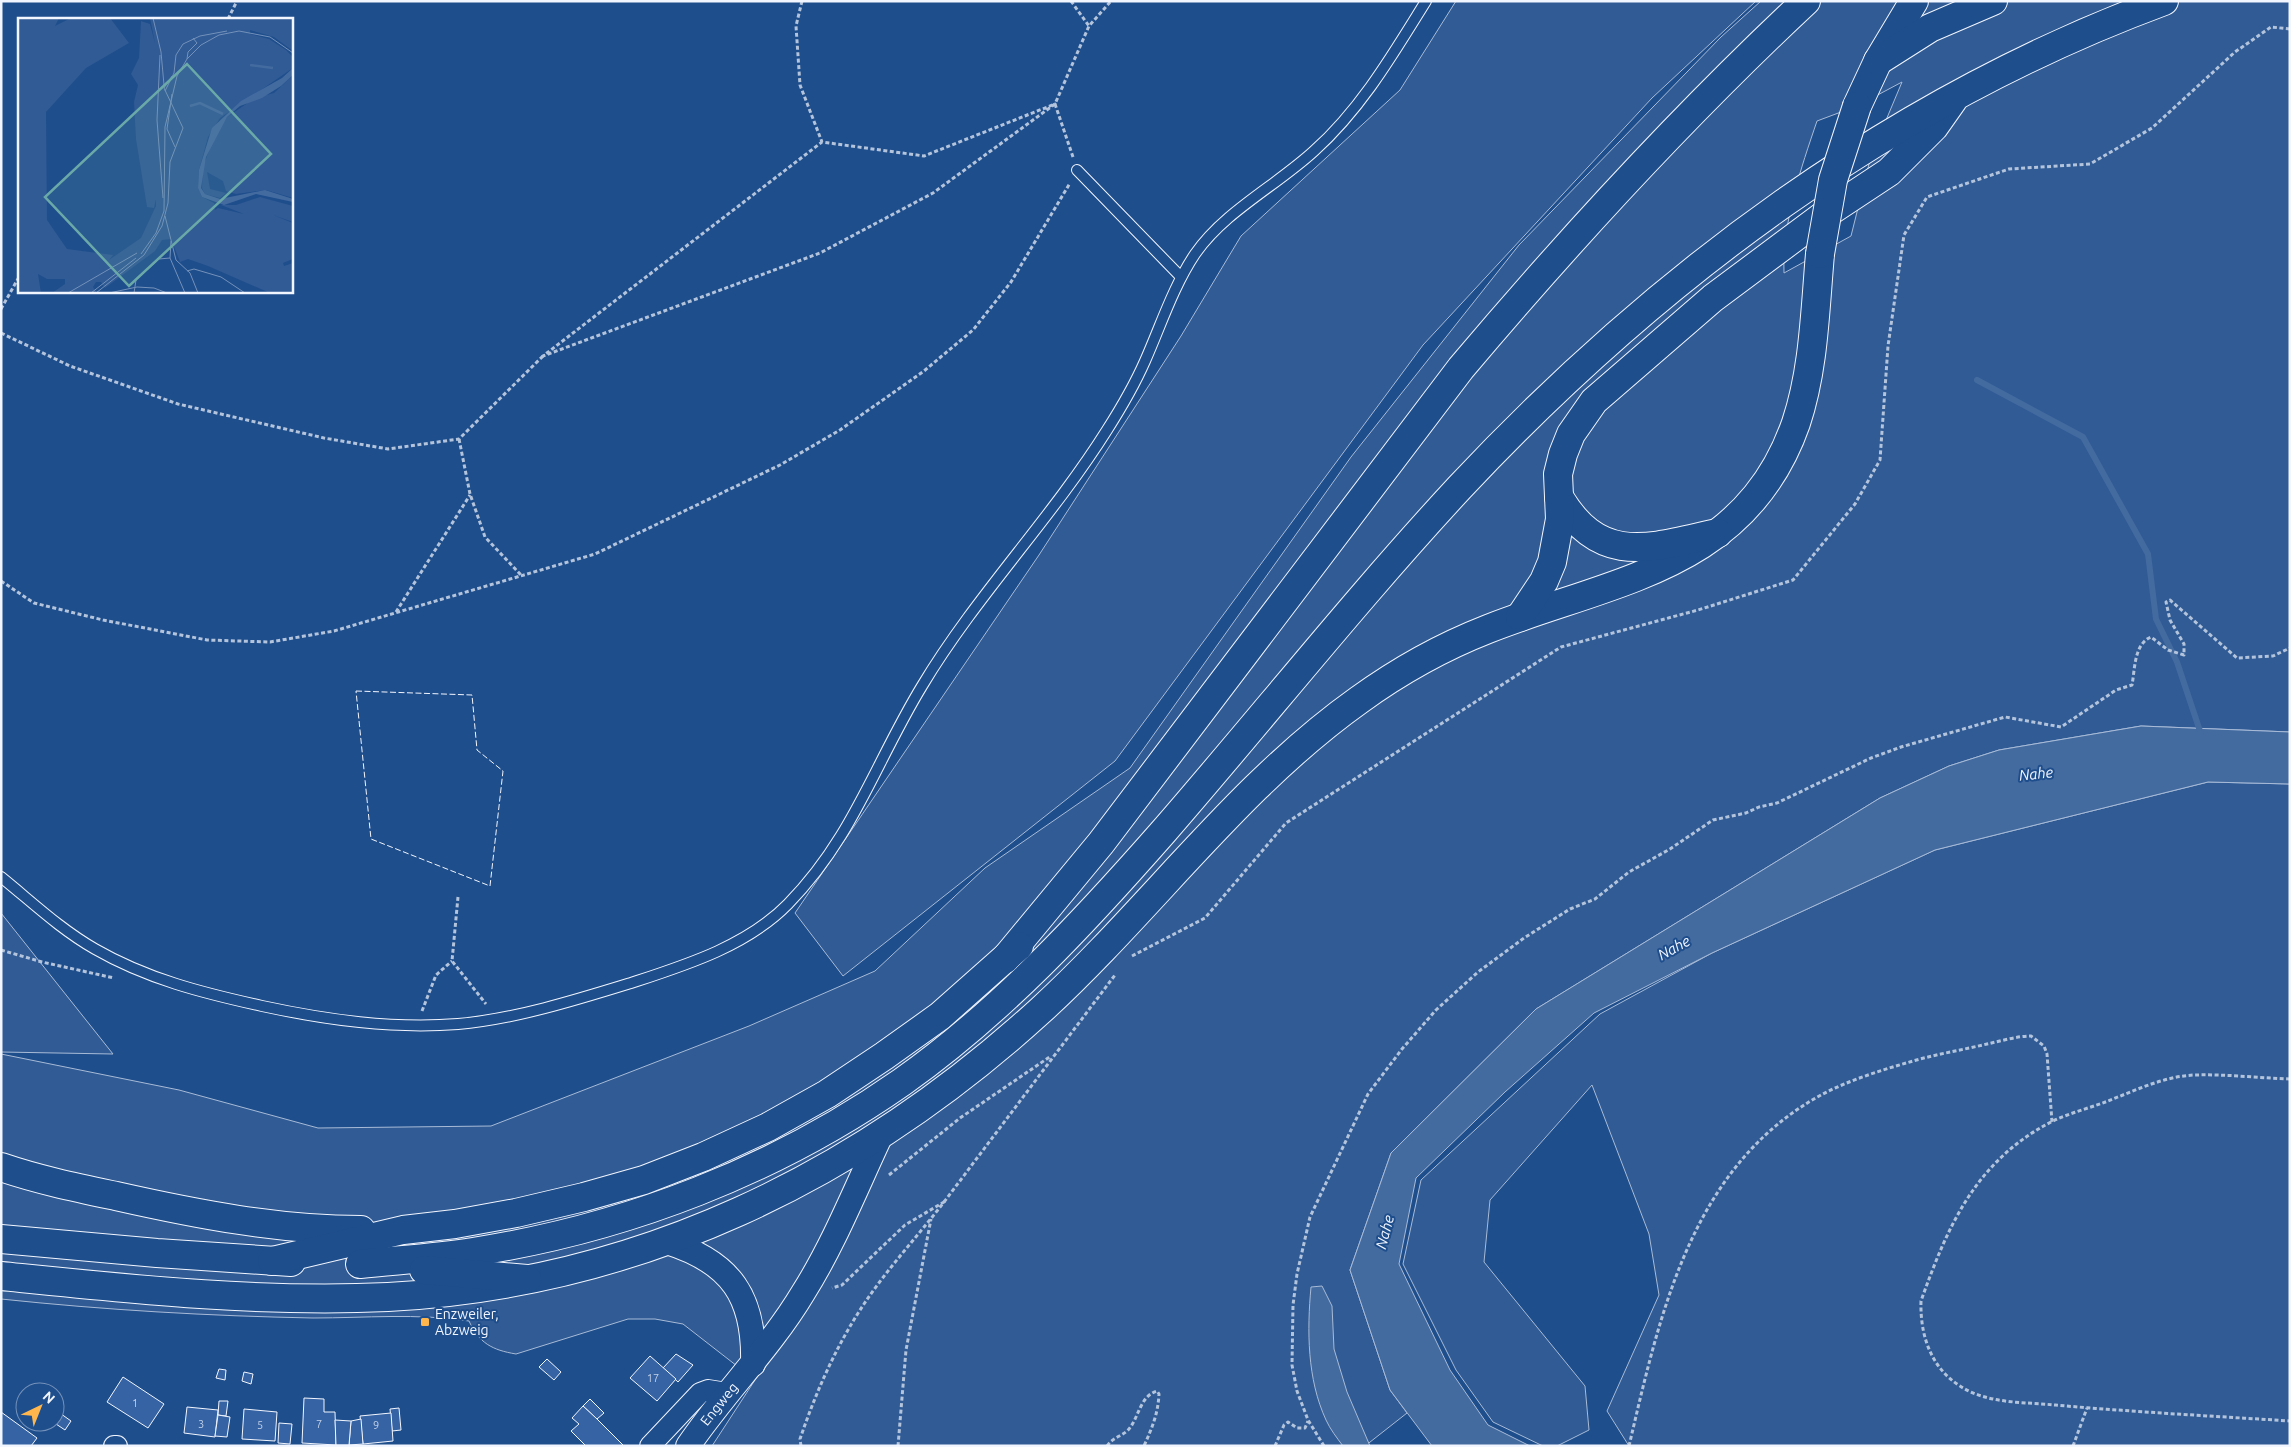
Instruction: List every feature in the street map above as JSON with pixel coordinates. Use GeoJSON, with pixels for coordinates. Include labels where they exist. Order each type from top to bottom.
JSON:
{"type":"FeatureCollection","features":[{"type":"Feature","properties":{"kind":"main road"},"geometry":{"type":"LineString","coordinates":[[1005,959],[1107,835],[1462,368],[1514,305],[1643,161],[1806,1]]}},
{"type":"Feature","properties":{"kind":"main road"},"geometry":{"type":"LineString","coordinates":[[1,1276],[174,1294],[295,1298],[385,1297],[452,1292],[592,1265],[667,1242],[723,1220],[777,1195],[830,1167],[881,1135],[966,1074],[1045,1006],[1242,802],[1329,723],[1358,700],[1452,644],[1520,617],[1608,589],[1684,556],[1718,534],[1757,494],[1782,455],[1795,426],[1810,368],[1820,254],[1832,180],[1857,106],[1878,62],[1914,1]]}},
{"type":"Feature","properties":{"kind":"main road"},"geometry":{"type":"LineString","coordinates":[[1878,62],[1930,28],[1993,1]]}},
{"type":"Feature","properties":{"kind":"main road"},"geometry":{"type":"LineString","coordinates":[[360,1264],[474,1252],[596,1226],[666,1204],[778,1156],[840,1121],[902,1081],[958,1039],[1012,991],[1076,929],[1226,760],[1383,571],[1522,424],[1590,360],[1715,255],[1815,180],[1895,129],[1959,92],[2043,50],[2109,21],[2164,1]]}},
{"type":"Feature","properties":{"kind":"main road"},"geometry":{"type":"LineString","coordinates":[[1520,617],[1540,588],[1552,562],[1560,519],[1558,474],[1563,454],[1571,434],[1594,402],[1713,298],[1827,213],[1889,172],[1934,127],[1959,92]]}},
{"type":"Feature","properties":{"kind":"main road"},"geometry":{"type":"LineString","coordinates":[[1559,497],[1579,524],[1596,536],[1615,545],[1644,549],[1718,534]]}},
{"type":"Feature","properties":{"kind":"main road"},"geometry":{"type":"LineString","coordinates":[[3,1170],[181,1211],[342,1230],[403,1230],[455,1224],[584,1198],[644,1180],[711,1153],[768,1127],[827,1094],[940,1016],[1226,760]]}},
{"type":"Feature","properties":{"kind":"main road"},"geometry":{"type":"LineString","coordinates":[[272,1261],[403,1230]]}},
{"type":"Feature","properties":{"kind":"main road"},"geometry":{"type":"LineString","coordinates":[[1,1239],[272,1261],[360,1264],[527,1279]]}},
{"type":"Feature","properties":{"kind":"street","name":"Engweg"},"geometry":{"type":"LineString","coordinates":[[688,1446],[726,1393],[753,1364],[804,1292],[881,1135]]}},
{"type":"Feature","properties":{"kind":"street"},"geometry":{"type":"LineString","coordinates":[[667,1242],[693,1250],[716,1265],[735,1286],[748,1310],[754,1337],[753,1364]]}},
{"type":"Feature","properties":{"kind":"street"},"geometry":{"type":"LineString","coordinates":[[650,1446],[700,1393],[708,1390],[726,1393]]}},
{"type":"Feature","properties":{"kind":"lane"},"geometry":{"type":"LineString","coordinates":[[1,877],[47,917],[72,935],[135,970],[163,981],[224,998],[332,1019],[375,1024],[416,1026],[462,1024],[566,1004],[712,953],[752,933],[785,907],[814,875],[838,844],[926,678],[1103,437],[1131,392],[1181,276],[1199,248],[1216,229],[1312,154],[1339,126],[1364,97],[1426,1]]}},
{"type":"Feature","properties":{"kind":"lane"},"geometry":{"type":"LineString","coordinates":[[1077,170],[1181,276]]}},
{"type":"Feature","properties":{"kind":"path"},"geometry":{"type":"LineString","coordinates":[[228,18],[237,1]]}},
{"type":"Feature","properties":{"kind":"path"},"geometry":{"type":"LineString","coordinates":[[802,1],[796,26],[800,84],[822,142]]}},
{"type":"Feature","properties":{"kind":"path"},"geometry":{"type":"LineString","coordinates":[[1071,1],[1089,26]]}},
{"type":"Feature","properties":{"kind":"path"},"geometry":{"type":"LineString","coordinates":[[542,356],[820,253],[933,193],[1055,104],[1089,26],[1111,1]]}},
{"type":"Feature","properties":{"kind":"path"},"geometry":{"type":"LineString","coordinates":[[1,333],[70,366],[178,404],[324,438],[388,449],[459,439],[542,356],[822,142],[924,156],[1055,104]]}},
{"type":"Feature","properties":{"kind":"path"},"geometry":{"type":"LineString","coordinates":[[1,581],[34,603],[103,620],[208,640],[270,642],[334,632],[595,554],[780,465],[840,430],[924,371],[973,330],[1011,282],[1077,170],[1055,104]]}},
{"type":"Feature","properties":{"kind":"path"},"geometry":{"type":"LineString","coordinates":[[1,309],[18,280]]}},
{"type":"Feature","properties":{"kind":"path"},"geometry":{"type":"LineString","coordinates":[[459,439],[470,494],[485,537],[521,575]]}},
{"type":"Feature","properties":{"kind":"path"},"geometry":{"type":"LineString","coordinates":[[395,614],[470,494]]}},
{"type":"Feature","properties":{"kind":"path"},"geometry":{"type":"LineString","coordinates":[[1324,1446],[1308,1420],[1297,1391],[1292,1365],[1293,1305],[1299,1265],[1310,1217],[1368,1094],[1402,1049],[1436,1010],[1478,972],[1524,938],[1570,909],[1595,899],[1629,872],[1670,850],[1713,820],[1746,813],[1759,807],[1777,803],[1871,758],[1901,747],[2005,717],[2061,727],[2116,690],[2132,685],[2139,646],[2144,640],[2151,637],[2168,650],[2184,654],[2184,644],[2170,620],[2166,602],[2170,600],[2238,658],[2272,656],[2290,648]]}},
{"type":"Feature","properties":{"kind":"path"},"geometry":{"type":"LineString","coordinates":[[416,1026],[436,975],[452,961],[458,897]]}},
{"type":"Feature","properties":{"kind":"path"},"geometry":{"type":"LineString","coordinates":[[1,950],[42,962],[120,979]]}},
{"type":"Feature","properties":{"kind":"path"},"geometry":{"type":"LineString","coordinates":[[452,961],[496,1017]]}},
{"type":"Feature","properties":{"kind":"path"},"geometry":{"type":"LineString","coordinates":[[1629,1446],[1649,1360],[1688,1243],[1716,1193],[1751,1149],[1792,1113],[1821,1095],[1849,1082],[1924,1058],[2025,1036],[2038,1040],[2044,1046],[2047,1054],[2052,1122]]}},
{"type":"Feature","properties":{"kind":"path"},"geometry":{"type":"LineString","coordinates":[[883,1180],[960,1118],[1054,1055]]}},
{"type":"Feature","properties":{"kind":"path"},"geometry":{"type":"LineString","coordinates":[[2290,1079],[2195,1075],[2167,1079],[2052,1122],[2023,1140],[2001,1158],[1972,1189],[1939,1249],[1921,1301],[1922,1329],[1927,1346],[1938,1365],[1960,1386],[1987,1398],[2087,1408],[2290,1421]]}},
{"type":"Feature","properties":{"kind":"path"},"geometry":{"type":"LineString","coordinates":[[801,1446],[800,1439],[814,1400],[833,1357],[864,1304],[944,1202],[905,1225],[842,1285],[824,1291],[804,1292]]}},
{"type":"Feature","properties":{"kind":"path"},"geometry":{"type":"LineString","coordinates":[[898,1446],[906,1350],[931,1218]]}},
{"type":"Feature","properties":{"kind":"path"},"geometry":{"type":"LineString","coordinates":[[1107,1446],[1111,1441],[1129,1429],[1143,1402],[1150,1394],[1157,1392],[1159,1401],[1154,1426],[1144,1446]]}},
{"type":"Feature","properties":{"kind":"path"},"geometry":{"type":"LineString","coordinates":[[2073,1446],[2087,1408]]}},
{"type":"Feature","properties":{"kind":"path"},"geometry":{"type":"LineString","coordinates":[[1275,1446],[1284,1425],[1288,1422],[1297,1428],[1305,1428],[1308,1420]]}},
{"type":"Feature","properties":{"kind":"shaded area"},"geometry":{"type":"Polygon","coordinates":[[[1456,1],[1756,1],[1652,98],[1423,345],[1115,761],[843,976],[795,913],[1039,555],[1181,336],[1241,236],[1400,90],[1456,1]]]}},
{"type":"Feature","properties":{"kind":"shaded area"},"geometry":{"type":"Polygon","coordinates":[[[1761,1],[2290,1],[2290,732],[2141,726],[1999,750],[1949,766],[1880,798],[1536,1009],[1391,1153],[1350,1270],[1390,1390],[1407,1413],[1365,1446],[712,1446],[755,1380],[683,1324],[655,1319],[628,1319],[516,1354],[493,1348],[487,1344],[477,1335],[469,1321],[430,1317],[313,1318],[235,1316],[157,1312],[1,1299],[1,1054],[179,1090],[318,1128],[491,1126],[749,1026],[875,971],[985,868],[1130,768],[1351,457],[1519,245],[1721,37],[1761,1]],[[1902,82],[1857,106],[1817,121],[1789,215],[1784,254],[1784,273],[1851,236],[1871,156],[1902,82]]]}},
{"type":"Feature","properties":{"kind":"shaded area"},"geometry":{"type":"Polygon","coordinates":[[[2208,782],[2290,784],[2290,1446],[1629,1446],[1607,1411],[1659,1295],[1649,1234],[1592,1085],[1490,1200],[1484,1262],[1585,1386],[1589,1430],[1557,1446],[1543,1446],[1493,1422],[1456,1370],[1403,1264],[1421,1180],[1600,1014],[1712,953],[1935,850],[2208,782]]]}},
{"type":"Feature","properties":{"kind":"shaded area"},"geometry":{"type":"Polygon","coordinates":[[[1,913],[113,1054],[1,1052],[1,913]]]}},
{"type":"Feature","properties":{"kind":"water","name":"Nahe"},"geometry":{"type":"Polygon","coordinates":[[[2141,726],[2290,732],[2290,784],[2208,782],[1935,850],[1712,953],[1594,1013],[1505,1092],[1416,1178],[1399,1264],[1450,1370],[1488,1425],[1530,1446],[1432,1446],[1390,1390],[1350,1270],[1391,1153],[1536,1009],[1880,798],[1949,766],[1999,750],[2141,726]]]}},
{"type":"Feature","properties":{"kind":"water"},"geometry":{"type":"Polygon","coordinates":[[[1322,1286],[1332,1306],[1334,1349],[1347,1392],[1370,1446],[1343,1446],[1326,1420],[1315,1388],[1309,1337],[1311,1287],[1322,1286]]]}},
{"type":"Feature","properties":{"kind":"building"},"geometry":{"type":"Polygon","coordinates":[[[676,1354],[693,1365],[678,1382],[663,1368],[676,1354]]]}},
{"type":"Feature","properties":{"kind":"building"},"geometry":{"type":"Polygon","coordinates":[[[650,1356],[676,1379],[657,1401],[630,1378],[650,1356]]]}},
{"type":"Feature","properties":{"kind":"building"},"geometry":{"type":"Polygon","coordinates":[[[547,1359],[561,1372],[554,1380],[539,1367],[547,1359]]]}},
{"type":"Feature","properties":{"kind":"building"},"geometry":{"type":"Polygon","coordinates":[[[219,1369],[226,1370],[225,1380],[216,1378],[219,1369]]]}},
{"type":"Feature","properties":{"kind":"building"},"geometry":{"type":"Polygon","coordinates":[[[244,1372],[253,1374],[251,1384],[242,1381],[244,1372]]]}},
{"type":"Feature","properties":{"kind":"building"},"geometry":{"type":"Polygon","coordinates":[[[123,1377],[164,1404],[148,1428],[107,1402],[123,1377]]]}},
{"type":"Feature","properties":{"kind":"building"},"geometry":{"type":"Polygon","coordinates":[[[304,1398],[324,1399],[324,1412],[335,1412],[336,1445],[302,1443],[304,1398]]]}},
{"type":"Feature","properties":{"kind":"building"},"geometry":{"type":"Polygon","coordinates":[[[590,1399],[604,1413],[597,1419],[583,1406],[590,1399]]]}},
{"type":"Feature","properties":{"kind":"building"},"geometry":{"type":"Polygon","coordinates":[[[219,1401],[228,1401],[226,1416],[218,1415],[219,1401]]]}},
{"type":"Feature","properties":{"kind":"building"},"geometry":{"type":"Polygon","coordinates":[[[583,1406],[624,1446],[586,1446],[571,1431],[579,1424],[572,1418],[583,1406]]]}},
{"type":"Feature","properties":{"kind":"building"},"geometry":{"type":"Polygon","coordinates":[[[187,1407],[218,1410],[215,1437],[184,1433],[187,1407]]]}},
{"type":"Feature","properties":{"kind":"building"},"geometry":{"type":"Polygon","coordinates":[[[399,1408],[401,1430],[392,1431],[390,1409],[399,1408]]]}},
{"type":"Feature","properties":{"kind":"building"},"geometry":{"type":"Polygon","coordinates":[[[244,1409],[277,1412],[275,1441],[242,1439],[244,1409]]]}},
{"type":"Feature","properties":{"kind":"building"},"geometry":{"type":"Polygon","coordinates":[[[1,1412],[15,1422],[15,1432],[29,1432],[37,1438],[31,1446],[1,1446],[1,1412]]]}},
{"type":"Feature","properties":{"kind":"building"},"geometry":{"type":"Polygon","coordinates":[[[391,1413],[393,1441],[363,1444],[360,1416],[391,1413]]]}},
{"type":"Feature","properties":{"kind":"building"},"geometry":{"type":"Polygon","coordinates":[[[218,1415],[230,1417],[227,1437],[215,1436],[218,1415]]]}},
{"type":"Feature","properties":{"kind":"building"},"geometry":{"type":"Polygon","coordinates":[[[65,1417],[71,1421],[65,1430],[65,1417]]]}},
{"type":"Feature","properties":{"kind":"building"},"geometry":{"type":"Polygon","coordinates":[[[361,1419],[363,1444],[349,1445],[351,1421],[361,1419]]]}},
{"type":"Feature","properties":{"kind":"building"},"geometry":{"type":"Polygon","coordinates":[[[335,1420],[351,1421],[349,1445],[336,1445],[335,1420]]]}},
{"type":"Feature","properties":{"kind":"building"},"geometry":{"type":"Polygon","coordinates":[[[279,1423],[292,1424],[290,1444],[278,1443],[279,1423]]]}},
{"type":"Feature","properties":{"kind":"waterway"},"geometry":{"type":"LineString","coordinates":[[1977,380],[2083,437],[2148,554],[2156,619],[2177,662],[2201,734]]}},
{"type":"Feature","properties":{"kind":"fence"},"geometry":{"type":"LineString","coordinates":[[356,691],[472,695],[477,750],[503,771],[490,886],[371,839],[356,691]]}},
{"type":"Feature","properties":{"kind":"place","name":"Enzweiler, Abzweig"},"geometry":{"type":"Point","coordinates":[425,1322]}}]}
